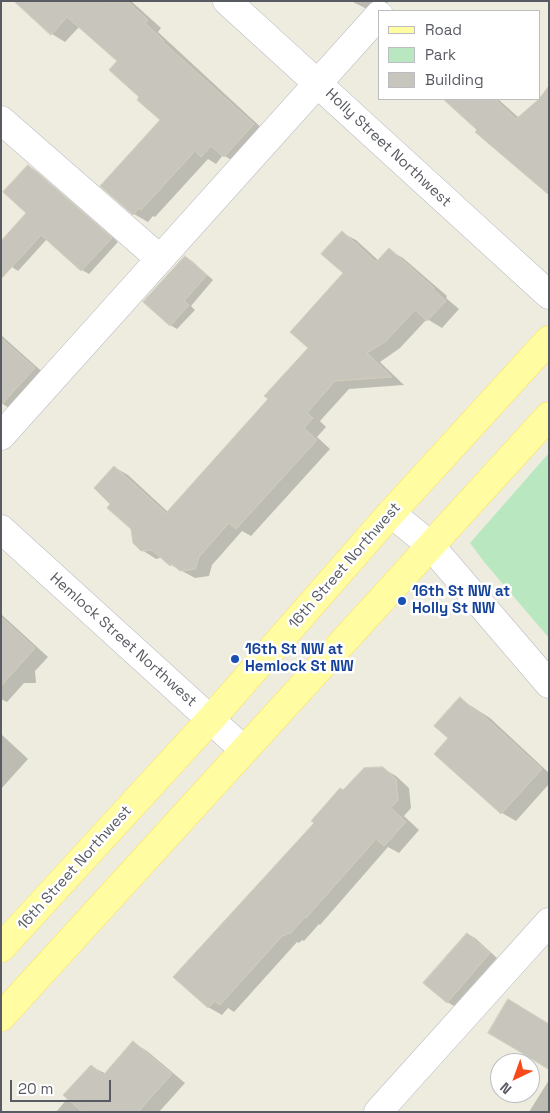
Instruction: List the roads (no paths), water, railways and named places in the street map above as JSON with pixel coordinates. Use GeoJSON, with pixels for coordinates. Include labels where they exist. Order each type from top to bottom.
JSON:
{"type":"FeatureCollection","features":[{"type":"Feature","properties":{"kind":"main road","name":"16th Street Northwest"},"geometry":{"type":"LineString","coordinates":[[1,948],[210,720],[391,513],[549,340]]}},
{"type":"Feature","properties":{"kind":"main road"},"geometry":{"type":"LineString","coordinates":[[1,1017],[549,416]]}},
{"type":"Feature","properties":{"kind":"street","name":"Holly Street Northwest"},"geometry":{"type":"LineString","coordinates":[[227,1],[549,296]]}},
{"type":"Feature","properties":{"kind":"street"},"geometry":{"type":"LineString","coordinates":[[1,436],[378,16]]}},
{"type":"Feature","properties":{"kind":"street"},"geometry":{"type":"LineString","coordinates":[[1,120],[160,259]]}},
{"type":"Feature","properties":{"kind":"street"},"geometry":{"type":"LineString","coordinates":[[391,513],[430,545],[549,684]]}},
{"type":"Feature","properties":{"kind":"street","name":"Hemlock Street Northwest"},"geometry":{"type":"LineString","coordinates":[[1,529],[244,750]]}},
{"type":"Feature","properties":{"kind":"street"},"geometry":{"type":"LineString","coordinates":[[378,1112],[549,922]]}},
{"type":"Feature","properties":{"kind":"place","name":"16th St NW at Holly St NW"},"geometry":{"type":"Point","coordinates":[402,601]}},
{"type":"Feature","properties":{"kind":"place","name":"16th St NW at Hemlock St NW"},"geometry":{"type":"Point","coordinates":[235,659]}}]}
